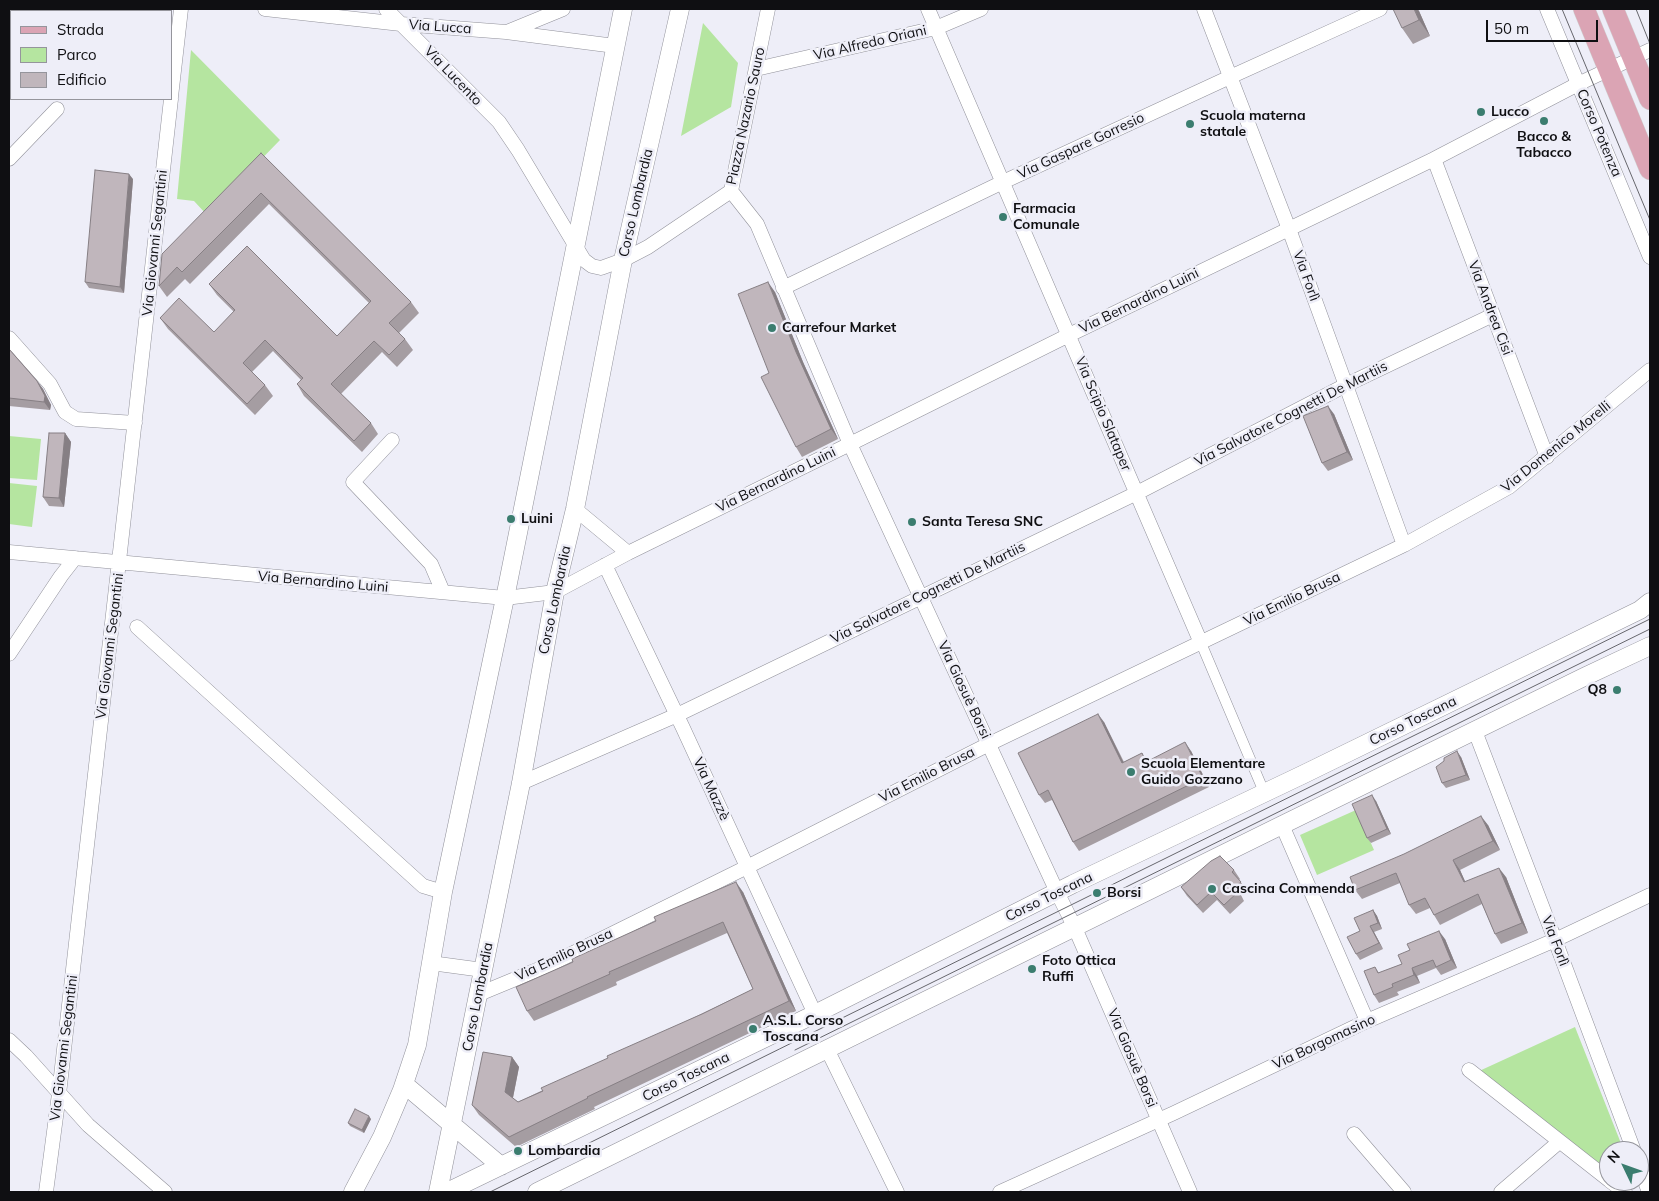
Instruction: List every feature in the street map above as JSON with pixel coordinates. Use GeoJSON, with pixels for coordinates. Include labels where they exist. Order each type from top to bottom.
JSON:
{"type":"FeatureCollection","features":[{"type":"Feature","properties":{"kind":"main road"},"geometry":{"type":"LineString","coordinates":[[1584,9],[1650,169]]}},
{"type":"Feature","properties":{"kind":"main road"},"geometry":{"type":"LineString","coordinates":[[1612,9],[1642,54],[1650,99]]}},
{"type":"Feature","properties":{"kind":"street","name":"Via Giovanni Segantini"},"geometry":{"type":"LineString","coordinates":[[172,89],[181,9]]}},
{"type":"Feature","properties":{"kind":"street","name":"Via Lucca"},"geometry":{"type":"LineString","coordinates":[[266,9],[401,24],[506,32],[615,46]]}},
{"type":"Feature","properties":{"kind":"street","name":"Via Lucento"},"geometry":{"type":"LineString","coordinates":[[386,9],[499,122]]}},
{"type":"Feature","properties":{"kind":"street"},"geometry":{"type":"LineString","coordinates":[[506,32],[563,9]]}},
{"type":"Feature","properties":{"kind":"street"},"geometry":{"type":"LineString","coordinates":[[353,1192],[382,1138],[404,1084],[417,1045],[443,892],[505,598],[623,9]]}},
{"type":"Feature","properties":{"kind":"street","name":"Corso Lombardia"},"geometry":{"type":"LineString","coordinates":[[438,1192],[484,970],[555,592],[575,509],[623,260],[680,9]]}},
{"type":"Feature","properties":{"kind":"street","name":"Piazza Nazario Sauro"},"geometry":{"type":"LineString","coordinates":[[499,122],[584,260],[592,266],[602,268],[623,260],[648,247],[731,191],[768,9]]}},
{"type":"Feature","properties":{"kind":"street","name":"Via Scipio Slataper"},"geometry":{"type":"LineString","coordinates":[[928,9],[1264,792]]}},
{"type":"Feature","properties":{"kind":"street","name":"Via Alfredo Oriani"},"geometry":{"type":"LineString","coordinates":[[756,69],[936,28],[980,9]]}},
{"type":"Feature","properties":{"kind":"street","name":"Via Forlì"},"geometry":{"type":"LineString","coordinates":[[1204,9],[1289,229],[1404,545]]}},
{"type":"Feature","properties":{"kind":"street","name":"Via Gaspare Gorresio"},"geometry":{"type":"LineString","coordinates":[[783,288],[1003,182],[1230,76],[1380,9]]}},
{"type":"Feature","properties":{"kind":"street","name":"Corso Potenza"},"geometry":{"type":"LineString","coordinates":[[1547,9],[1650,256]]}},
{"type":"Feature","properties":{"kind":"street","name":"Via Bernardino Luini"},"geometry":{"type":"LineString","coordinates":[[9,552],[505,598],[555,592],[628,553],[1069,335],[1434,159],[1578,84],[1642,54]]}},
{"type":"Feature","properties":{"kind":"street","name":"Via Giovanni Segantini"},"geometry":{"type":"LineString","coordinates":[[46,1192],[120,563],[171,100]]}},
{"type":"Feature","properties":{"kind":"street"},"geometry":{"type":"LineString","coordinates":[[9,159],[57,109]]}},
{"type":"Feature","properties":{"kind":"street","name":"Via Andrea Cisi"},"geometry":{"type":"LineString","coordinates":[[1434,159],[1547,457]]}},
{"type":"Feature","properties":{"kind":"street","name":"Via Giosuè Borsi"},"geometry":{"type":"LineString","coordinates":[[731,191],[756,224],[850,444],[1057,892],[1076,928],[1190,1192]]}},
{"type":"Feature","properties":{"kind":"street","name":"Via Salvatore Cognetti De Martiis"},"geometry":{"type":"LineString","coordinates":[[520,783],[677,715],[1137,493],[1346,385],[1493,315]]}},
{"type":"Feature","properties":{"kind":"street"},"geometry":{"type":"LineString","coordinates":[[9,338],[50,384],[65,412],[76,419],[135,423]]}},
{"type":"Feature","properties":{"kind":"street","name":"Via Domenico Morelli"},"geometry":{"type":"LineString","coordinates":[[1404,545],[1509,487],[1650,370]]}},
{"type":"Feature","properties":{"kind":"street"},"geometry":{"type":"LineString","coordinates":[[392,440],[353,482],[431,564],[443,592]]}},
{"type":"Feature","properties":{"kind":"street"},"geometry":{"type":"LineString","coordinates":[[575,509],[628,553]]}},
{"type":"Feature","properties":{"kind":"street","name":"Via Emilio Brusa"},"geometry":{"type":"LineString","coordinates":[[478,994],[549,964],[989,744],[1404,545]]}},
{"type":"Feature","properties":{"kind":"street"},"geometry":{"type":"LineString","coordinates":[[9,654],[75,558]]}},
{"type":"Feature","properties":{"kind":"street","name":"Via Mazzè"},"geometry":{"type":"LineString","coordinates":[[605,565],[677,715],[815,1014]]}},
{"type":"Feature","properties":{"kind":"street","name":"Corso Toscana"},"geometry":{"type":"LineString","coordinates":[[447,1192],[815,1014],[1057,892],[1640,610],[1650,602]]}},
{"type":"Feature","properties":{"kind":"street"},"geometry":{"type":"LineString","coordinates":[[137,627],[423,886],[443,892]]}},
{"type":"Feature","properties":{"kind":"street"},"geometry":{"type":"LineString","coordinates":[[547,1190],[827,1049],[1650,646]]}},
{"type":"Feature","properties":{"kind":"street","name":"Via Forlì"},"geometry":{"type":"LineString","coordinates":[[1475,731],[1630,1141]]}},
{"type":"Feature","properties":{"kind":"street"},"geometry":{"type":"LineString","coordinates":[[1282,825],[1367,1021]]}},
{"type":"Feature","properties":{"kind":"street","name":"Via Borgomasino"},"geometry":{"type":"LineString","coordinates":[[1000,1192],[1159,1120],[1367,1021],[1555,940],[1650,895]]}},
{"type":"Feature","properties":{"kind":"street"},"geometry":{"type":"LineString","coordinates":[[431,963],[484,970]]}},
{"type":"Feature","properties":{"kind":"street"},"geometry":{"type":"LineString","coordinates":[[9,1040],[26,1056],[88,1125],[165,1192]]}},
{"type":"Feature","properties":{"kind":"street"},"geometry":{"type":"LineString","coordinates":[[827,1049],[897,1192]]}},
{"type":"Feature","properties":{"kind":"street"},"geometry":{"type":"LineString","coordinates":[[1469,1070],[1599,1173]]}},
{"type":"Feature","properties":{"kind":"street"},"geometry":{"type":"LineString","coordinates":[[404,1084],[501,1166]]}},
{"type":"Feature","properties":{"kind":"street"},"geometry":{"type":"LineString","coordinates":[[1354,1134],[1404,1192]]}},
{"type":"Feature","properties":{"kind":"street"},"geometry":{"type":"LineString","coordinates":[[1501,1192],[1559,1142]]}},
{"type":"Feature","properties":{"kind":"green space"},"geometry":{"type":"Polygon","coordinates":[[[703,23],[738,63],[731,107],[681,136],[703,23]]]}},
{"type":"Feature","properties":{"kind":"green space"},"geometry":{"type":"Polygon","coordinates":[[[191,50],[280,140],[207,215],[194,201],[177,199],[191,50]]]}},
{"type":"Feature","properties":{"kind":"green space"},"geometry":{"type":"Polygon","coordinates":[[[9,436],[41,439],[37,480],[9,478],[9,436]]]}},
{"type":"Feature","properties":{"kind":"green space"},"geometry":{"type":"Polygon","coordinates":[[[9,483],[37,486],[32,527],[9,524],[9,483]]]}},
{"type":"Feature","properties":{"kind":"green space"},"geometry":{"type":"Polygon","coordinates":[[[1356,810],[1374,850],[1317,875],[1300,835],[1356,810]]]}},
{"type":"Feature","properties":{"kind":"green space"},"geometry":{"type":"Polygon","coordinates":[[[1575,1027],[1620,1141],[1599,1141],[1599,1165],[1477,1072],[1575,1027]]]}},
{"type":"Feature","properties":{"kind":"building"},"geometry":{"type":"Polygon","coordinates":[[[1393,9],[1414,9],[1419,20],[1402,28],[1393,9]]]}},
{"type":"Feature","properties":{"kind":"building"},"geometry":{"type":"Polygon","coordinates":[[[261,153],[411,302],[389,323],[405,339],[389,355],[374,341],[331,384],[371,423],[354,441],[297,384],[303,378],[265,340],[243,363],[265,385],[247,404],[160,318],[179,298],[214,332],[235,310],[209,284],[247,246],[337,336],[371,301],[261,193],[182,272],[177,267],[159,286],[162,254],[261,153]]]}},
{"type":"Feature","properties":{"kind":"building"},"geometry":{"type":"Polygon","coordinates":[[[95,170],[129,174],[120,287],[85,282],[95,170]]]}},
{"type":"Feature","properties":{"kind":"building"},"geometry":{"type":"Polygon","coordinates":[[[768,282],[796,352],[831,429],[796,447],[761,377],[769,373],[738,294],[768,282]]]}},
{"type":"Feature","properties":{"kind":"building"},"geometry":{"type":"Polygon","coordinates":[[[9,349],[37,381],[45,396],[44,402],[9,398],[9,349]]]}},
{"type":"Feature","properties":{"kind":"building"},"geometry":{"type":"Polygon","coordinates":[[[1328,406],[1347,452],[1322,463],[1303,416],[1328,406]]]}},
{"type":"Feature","properties":{"kind":"building"},"geometry":{"type":"Polygon","coordinates":[[[49,433],[65,433],[59,498],[43,497],[49,433]]]}},
{"type":"Feature","properties":{"kind":"building"},"geometry":{"type":"Polygon","coordinates":[[[1098,714],[1122,763],[1142,753],[1146,762],[1185,742],[1203,778],[1073,842],[1048,790],[1039,795],[1018,753],[1098,714]]]}},
{"type":"Feature","properties":{"kind":"building"},"geometry":{"type":"Polygon","coordinates":[[[1457,751],[1466,775],[1442,783],[1436,767],[1444,761],[1444,758],[1457,751]]]}},
{"type":"Feature","properties":{"kind":"building"},"geometry":{"type":"Polygon","coordinates":[[[1372,795],[1387,829],[1367,838],[1352,804],[1372,795]]]}},
{"type":"Feature","properties":{"kind":"building"},"geometry":{"type":"Polygon","coordinates":[[[1481,816],[1493,841],[1453,860],[1464,882],[1499,868],[1522,923],[1495,934],[1478,894],[1434,915],[1425,898],[1409,905],[1396,873],[1355,890],[1350,877],[1404,854],[1481,816]]]}},
{"type":"Feature","properties":{"kind":"building"},"geometry":{"type":"Polygon","coordinates":[[[1220,856],[1234,870],[1232,872],[1241,882],[1234,888],[1238,892],[1224,905],[1211,892],[1197,905],[1181,887],[1211,861],[1220,856]]]}},
{"type":"Feature","properties":{"kind":"building"},"geometry":{"type":"Polygon","coordinates":[[[736,882],[789,1001],[587,1097],[509,1137],[472,1105],[483,1052],[512,1057],[505,1092],[518,1102],[543,1091],[541,1088],[608,1058],[607,1056],[753,989],[723,922],[609,972],[610,974],[527,1011],[516,987],[573,962],[572,959],[656,921],[654,917],[736,882]]]}},
{"type":"Feature","properties":{"kind":"building"},"geometry":{"type":"Polygon","coordinates":[[[1373,910],[1378,923],[1370,926],[1379,943],[1356,954],[1347,937],[1360,931],[1354,918],[1373,910]]]}},
{"type":"Feature","properties":{"kind":"building"},"geometry":{"type":"Polygon","coordinates":[[[1439,931],[1451,960],[1436,967],[1433,960],[1412,968],[1414,975],[1392,984],[1393,987],[1374,995],[1364,971],[1375,967],[1378,973],[1402,964],[1398,955],[1410,950],[1407,944],[1439,931]]]}},
{"type":"Feature","properties":{"kind":"building"},"geometry":{"type":"Polygon","coordinates":[[[355,1109],[369,1116],[362,1130],[348,1123],[355,1109]]]}},
{"type":"Feature","properties":{"kind":"tram line"},"geometry":{"type":"LineString","coordinates":[[1562,9],[1650,220]]}},
{"type":"Feature","properties":{"kind":"tram line"},"geometry":{"type":"LineString","coordinates":[[1636,9],[1650,44]]}},
{"type":"Feature","properties":{"kind":"tram line"},"geometry":{"type":"LineString","coordinates":[[490,1192],[1650,619]]}},
{"type":"Feature","properties":{"kind":"tram line"},"geometry":{"type":"LineString","coordinates":[[795,1050],[1650,629]]}},
{"type":"Feature","properties":{"kind":"place","name":"Lucco"},"geometry":{"type":"Point","coordinates":[1481,112]}},
{"type":"Feature","properties":{"kind":"place","name":"Bacco & Tabacco"},"geometry":{"type":"Point","coordinates":[1544,121]}},
{"type":"Feature","properties":{"kind":"place","name":"Scuola materna statale"},"geometry":{"type":"Point","coordinates":[1190,124]}},
{"type":"Feature","properties":{"kind":"place","name":"Farmacia Comunale"},"geometry":{"type":"Point","coordinates":[1003,217]}},
{"type":"Feature","properties":{"kind":"place","name":"Carrefour Market"},"geometry":{"type":"Point","coordinates":[772,328]}},
{"type":"Feature","properties":{"kind":"place","name":"Luini"},"geometry":{"type":"Point","coordinates":[511,519]}},
{"type":"Feature","properties":{"kind":"place","name":"Santa Teresa SNC"},"geometry":{"type":"Point","coordinates":[912,522]}},
{"type":"Feature","properties":{"kind":"place","name":"Q8"},"geometry":{"type":"Point","coordinates":[1617,690]}},
{"type":"Feature","properties":{"kind":"place","name":"Scuola Elementare Guido Gozzano"},"geometry":{"type":"Point","coordinates":[1131,772]}},
{"type":"Feature","properties":{"kind":"place","name":"Cascina Commenda"},"geometry":{"type":"Point","coordinates":[1212,889]}},
{"type":"Feature","properties":{"kind":"place","name":"Borsi"},"geometry":{"type":"Point","coordinates":[1097,893]}},
{"type":"Feature","properties":{"kind":"place","name":"Foto Ottica Ruffi"},"geometry":{"type":"Point","coordinates":[1032,969]}},
{"type":"Feature","properties":{"kind":"place","name":"A.S.L. Corso Toscana"},"geometry":{"type":"Point","coordinates":[753,1029]}},
{"type":"Feature","properties":{"kind":"place","name":"Lombardia"},"geometry":{"type":"Point","coordinates":[518,1151]}}]}
